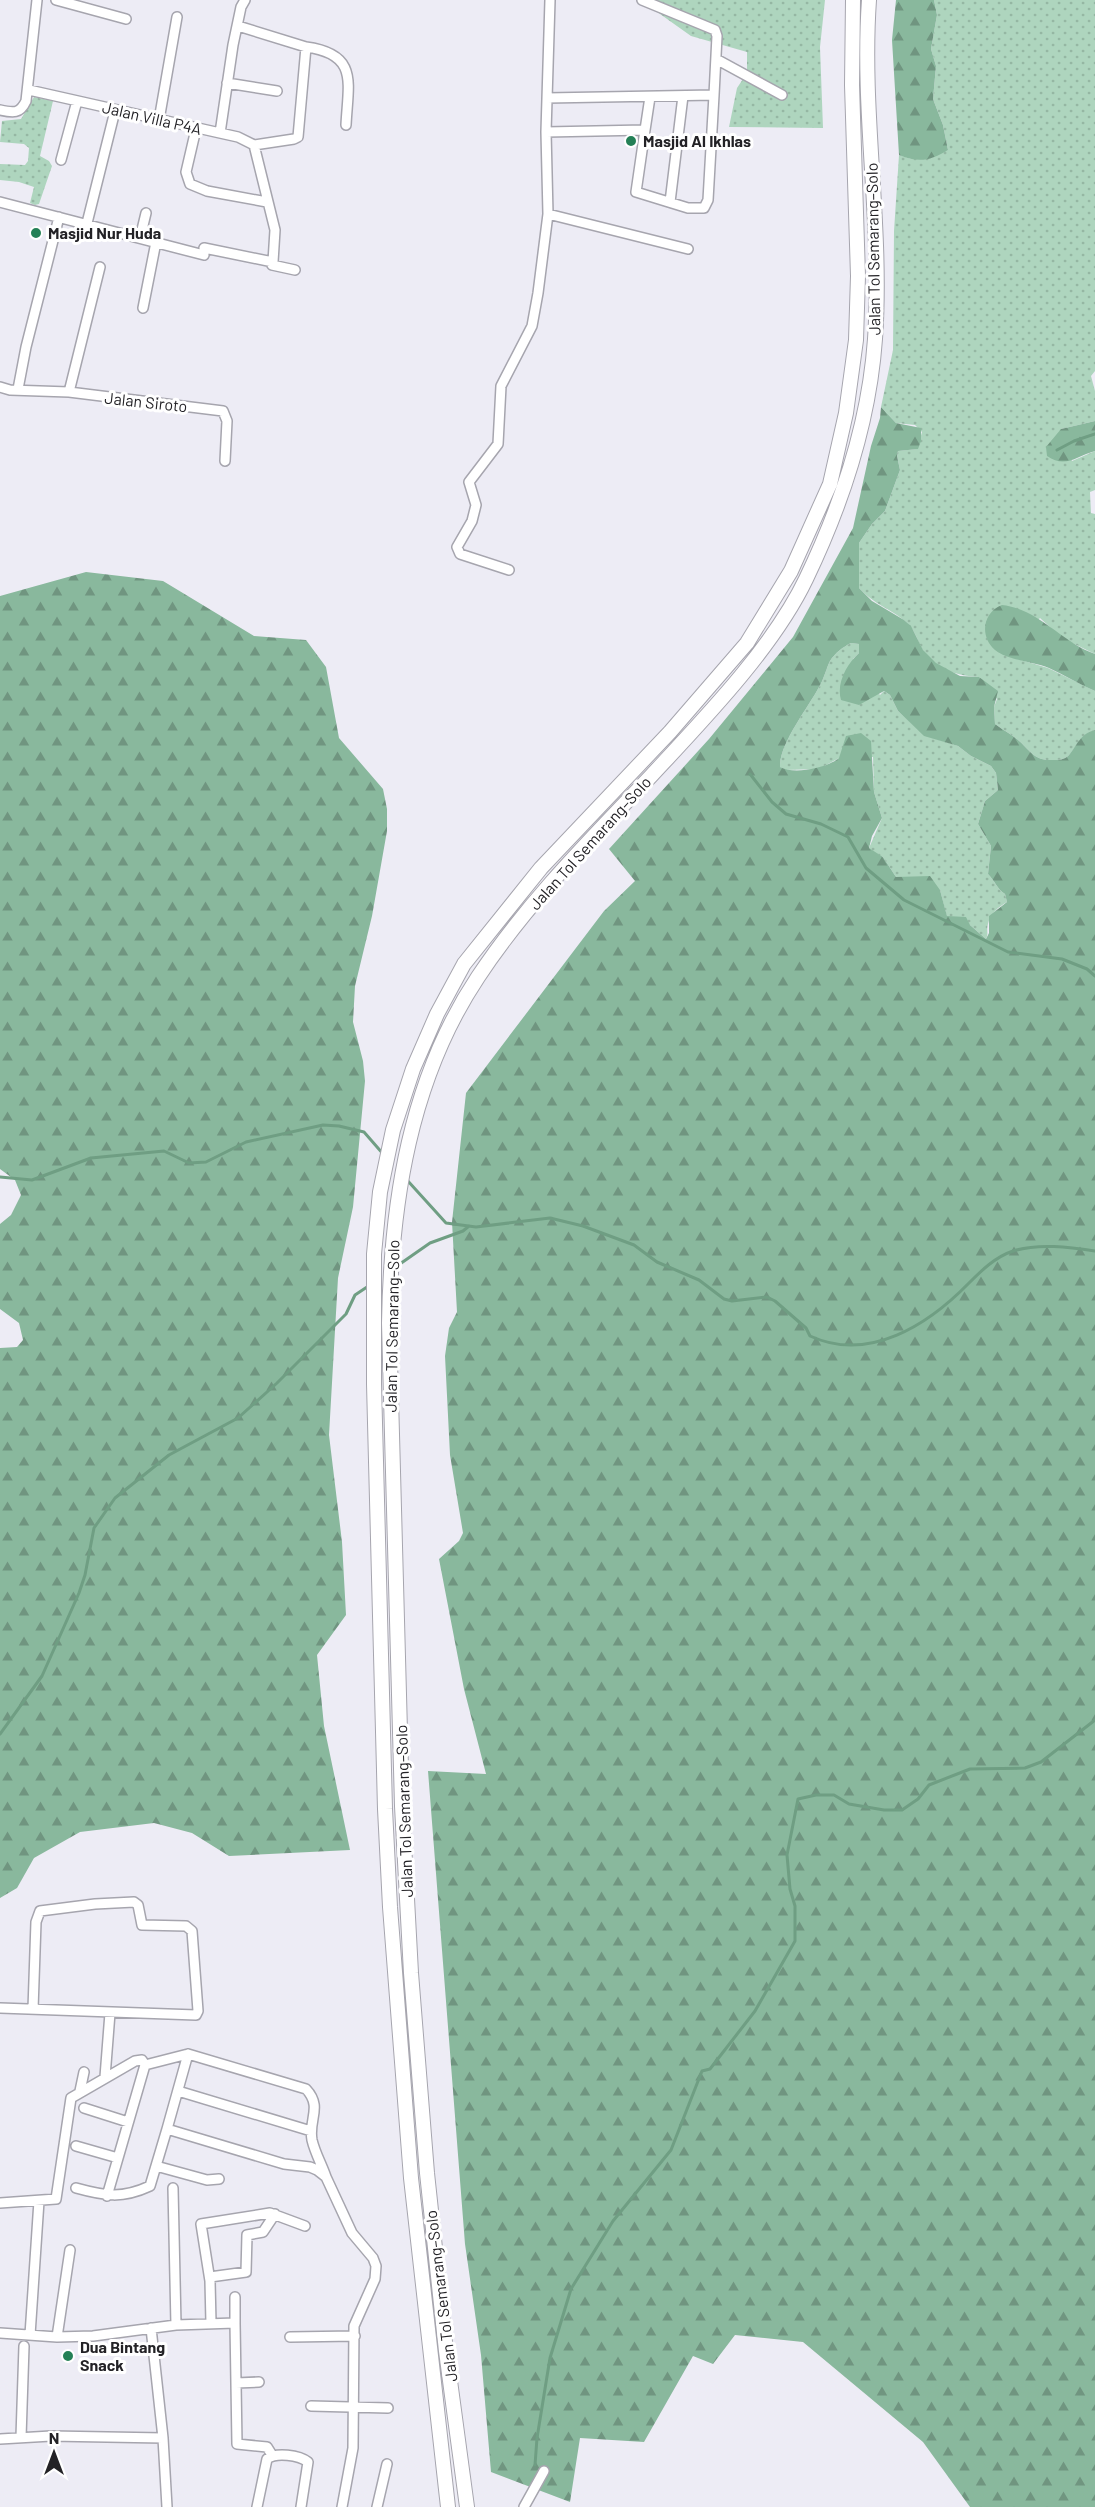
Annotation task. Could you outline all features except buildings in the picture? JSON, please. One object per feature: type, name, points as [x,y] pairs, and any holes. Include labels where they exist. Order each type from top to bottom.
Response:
[{"type":"highway","name":"Jalan Tol Semarang–Solo","points":[[448,2507],[419,2260],[401,2068],[385,1809],[374,1324],[374,1254],[380,1192],[393,1130],[413,1070],[464,964],[541,868],[694,705],[747,643],[791,571],[830,484],[846,413],[856,340],[858,276],[852,85],[853,0]]},
{"type":"highway","name":"Jalan Tol Semarang–Solo","points":[[467,2507],[446,2351],[427,2173],[411,1973],[402,1806],[390,1357],[390,1259],[409,1136],[425,1082],[477,978],[562,869],[686,739],[763,649],[804,583],[845,488],[864,417],[875,340],[876,274],[867,79],[869,0]]},
{"type":"street","points":[[0,110],[17,112],[22,109],[28,90],[37,0]]},
{"type":"street","points":[[56,0],[126,19]]},
{"type":"street","points":[[509,570],[460,554],[457,547],[472,521],[476,505],[469,482],[498,444],[501,386],[532,326],[548,213],[546,132],[550,0]]},
{"type":"street","points":[[642,0],[715,30],[716,59],[707,206],[700,210],[636,192],[650,97]]},
{"type":"street","name":"Jalan Villa P4A","points":[[28,90],[220,133],[241,2]]},
{"type":"street","points":[[159,120],[177,17]]},
{"type":"street","points":[[238,26],[333,54],[346,70],[346,125]]},
{"type":"street","points":[[220,133],[238,137],[254,145],[298,137],[306,47]]},
{"type":"street","points":[[716,59],[782,95]]},
{"type":"street","points":[[227,83],[277,92]]},
{"type":"street","points":[[547,98],[714,95]]},
{"type":"street","points":[[670,202],[684,96]]},
{"type":"street","points":[[62,160],[77,101]]},
{"type":"street","points":[[87,223],[115,111]]},
{"type":"street","points":[[196,129],[186,176],[190,184],[207,191],[267,202]]},
{"type":"street","points":[[546,132],[645,130]]},
{"type":"street","points":[[254,145],[275,230],[272,265],[295,270]]},
{"type":"street","points":[[0,202],[156,242],[273,262]]},
{"type":"street","points":[[140,238],[146,213]]},
{"type":"street","points":[[548,213],[688,249]]},
{"type":"street","points":[[18,389],[59,216]]},
{"type":"street","points":[[143,308],[156,242]]},
{"type":"street","points":[[69,392],[100,267]]},
{"type":"street","name":"Jalan Siroto","points":[[0,387],[69,392],[224,411],[227,422],[225,461]]},
{"type":"street","points":[[0,2008],[196,2015],[198,2011],[194,1934],[186,1926],[142,1925],[138,1905],[134,1902],[40,1911],[36,1922],[33,2009]]},
{"type":"street","points":[[105,2077],[110,2013]]},
{"type":"street","points":[[145,2065],[188,2054],[306,2089],[313,2096],[315,2106],[311,2131],[326,2177],[352,2233],[373,2258],[376,2266],[375,2279],[356,2320],[353,2448],[342,2507]]},
{"type":"street","points":[[76,2188],[107,2196],[150,2186],[188,2054]]},
{"type":"street","points":[[0,2203],[56,2199],[61,2178],[69,2103],[80,2091],[135,2061],[142,2060],[145,2065],[107,2196]]},
{"type":"street","points":[[80,2091],[84,2072]]},
{"type":"street","points":[[178,2091],[311,2131]]},
{"type":"street","points":[[84,2108],[128,2122]]},
{"type":"street","points":[[167,2129],[284,2164],[310,2167],[326,2177]]},
{"type":"street","points":[[76,2146],[118,2158]]},
{"type":"street","points":[[156,2166],[207,2180],[219,2180]]},
{"type":"street","points":[[173,2188],[176,2325]]},
{"type":"street","points":[[30,2335],[39,2201]]},
{"type":"street","points":[[211,2323],[210,2277],[201,2224],[275,2214],[305,2226]]},
{"type":"street","points":[[210,2277],[246,2272],[247,2235],[263,2232],[275,2214]]},
{"type":"street","points":[[57,2337],[70,2250]]},
{"type":"street","points":[[235,2297],[237,2444],[267,2447],[272,2455]]},
{"type":"street","points":[[0,2333],[57,2337],[114,2334],[176,2325],[235,2323]]},
{"type":"street","points":[[151,2328],[164,2438],[167,2507]]},
{"type":"street","points":[[290,2337],[355,2336]]},
{"type":"street","points":[[21,2438],[24,2346]]},
{"type":"street","points":[[236,2383],[259,2382]]},
{"type":"street","points":[[311,2406],[388,2408]]},
{"type":"street","points":[[0,2439],[164,2438]]},
{"type":"street","points":[[257,2507],[267,2459],[272,2455],[302,2458],[308,2462],[301,2507]]},
{"type":"street","points":[[376,2507],[387,2464]]},
{"type":"street","points":[[524,2507],[544,2471]]},
{"type":"green space","points":[[652,0],[825,0],[820,47],[823,128],[729,127],[737,88],[747,73],[747,52],[691,36],[653,9]]},
{"type":"green space","points":[[896,0],[934,0],[937,15],[931,49],[936,66],[933,99],[943,125],[948,150],[936,157],[924,160],[899,155],[892,40]]},
{"type":"green space","points":[[934,0],[1095,0],[1095,371],[1091,376],[1095,391],[1095,421],[1061,429],[1072,461],[1095,451],[1095,490],[1090,492],[1091,513],[1095,514],[1095,654],[1062,638],[1040,618],[1004,655],[1048,668],[1095,691],[1095,730],[1082,738],[1067,757],[1059,760],[1036,757],[995,724],[994,707],[997,699],[979,677],[955,673],[933,662],[922,649],[908,624],[859,588],[859,543],[872,524],[885,511],[900,470],[898,451],[917,449],[922,432],[915,425],[896,423],[881,407],[893,350],[894,231],[899,155],[911,159],[948,150],[943,125],[933,99],[936,66],[931,49],[937,15]]},
{"type":"green space","points":[[34,97],[53,101],[40,156],[49,161],[52,166],[39,204],[35,205],[30,203],[34,187],[19,182],[0,180],[0,164],[25,165],[28,161],[29,148],[24,144],[0,142],[2,121],[21,119]]},
{"type":"green space","points":[[881,407],[896,423],[921,428],[921,441],[918,449],[898,451],[900,470],[885,511],[872,524],[859,543],[859,588],[872,601],[911,626],[923,650],[936,663],[960,676],[979,677],[998,691],[994,707],[995,724],[1036,757],[1046,760],[1065,758],[1083,737],[1095,730],[1095,2507],[970,2507],[923,2442],[803,2342],[735,2335],[713,2364],[693,2356],[644,2442],[580,2438],[570,2502],[491,2472],[481,2355],[465,2244],[428,1771],[486,1774],[464,1689],[439,1559],[459,1541],[463,1533],[450,1455],[445,1356],[449,1328],[457,1312],[452,1222],[466,1093],[604,911],[635,881],[609,849],[709,739],[793,637],[853,528],[871,446]],"holes":[[[851,643],[859,644],[859,653],[850,663],[841,681],[841,700],[859,705],[884,691],[890,695],[898,711],[924,736],[958,746],[971,756],[991,766],[996,773],[998,790],[985,801],[978,824],[991,846],[988,874],[1005,894],[1007,902],[989,916],[989,933],[986,939],[970,925],[966,917],[947,916],[940,890],[930,876],[896,877],[883,857],[869,848],[872,836],[882,818],[874,792],[871,741],[861,733],[846,736],[839,758],[834,762],[802,770],[780,767],[789,737],[821,684],[830,661]]]},
{"type":"green space","points":[[1095,421],[1095,451],[1065,461],[1053,460],[1047,456],[1046,447],[1061,429]]},
{"type":"green space","points":[[86,572],[163,581],[254,636],[306,640],[326,667],[339,738],[383,789],[387,809],[387,831],[372,916],[355,986],[353,1022],[363,1061],[365,1081],[353,1207],[338,1278],[329,1435],[342,1542],[346,1615],[317,1655],[324,1726],[350,1850],[229,1856],[192,1833],[154,1823],[80,1832],[34,1858],[17,1888],[0,1898],[0,1348],[17,1347],[23,1340],[19,1323],[0,1309],[0,1224],[11,1215],[21,1195],[15,1180],[0,1169],[0,596]]},
{"type":"green space","points":[[1002,605],[1039,619],[1071,642],[1095,654],[1095,691],[1049,668],[1001,654],[995,650],[987,638],[985,625],[991,613]]},
{"type":"green space","points":[[851,643],[860,644],[859,653],[853,659],[880,695],[884,691],[890,695],[898,711],[924,735],[958,746],[971,756],[991,766],[996,773],[998,790],[985,801],[978,824],[991,846],[988,874],[1005,894],[1007,902],[991,917],[987,926],[986,939],[970,925],[947,917],[940,890],[896,877],[883,857],[869,848],[882,818],[874,792],[873,757],[839,758],[819,769],[785,770],[780,767],[789,737],[821,684],[830,661],[839,650]]},
{"type":"waterway","points":[[1057,450],[1095,434]]},
{"type":"waterway","points":[[750,774],[772,802],[786,814],[821,824],[848,837],[866,868],[904,900],[1008,952],[1062,959],[1087,969],[1095,976]]},
{"type":"waterway","points":[[0,1177],[32,1180],[91,1158],[164,1151],[189,1163],[206,1162],[246,1142],[323,1125],[364,1132],[384,1155]]},
{"type":"waterway","points":[[407,1180],[446,1223],[476,1227],[550,1218],[583,1226],[634,1245],[657,1262],[699,1280],[724,1299],[732,1301],[767,1297],[775,1301],[806,1328],[810,1336],[832,1343],[854,1345],[875,1342],[916,1325],[935,1313],[989,1265],[1013,1251],[1043,1246],[1095,1251]]},
{"type":"waterway","points":[[397,1266],[430,1243],[463,1231],[469,1226]]},
{"type":"waterway","points":[[0,1734],[42,1676],[79,1593],[94,1528],[115,1498],[169,1455],[238,1418],[277,1383],[346,1314],[355,1295],[370,1285]]},
{"type":"waterway","points":[[535,2465],[550,2358],[571,2289],[613,2221],[671,2150],[702,2071],[710,2069],[755,2011],[795,1941],[795,1906],[790,1889],[787,1855],[798,1799],[816,1795],[834,1795],[849,1804],[884,1810],[902,1810],[918,1799],[929,1785],[970,1769],[1025,1768],[1041,1762],[1095,1720]]},
{"type":"place","name":"Masjid Al Ikhlas","points":[[631,141]]},
{"type":"place","name":"Masjid Nur Huda","points":[[36,233]]},
{"type":"place","name":"Dua Bintang Snack","points":[[68,2356]]}]
